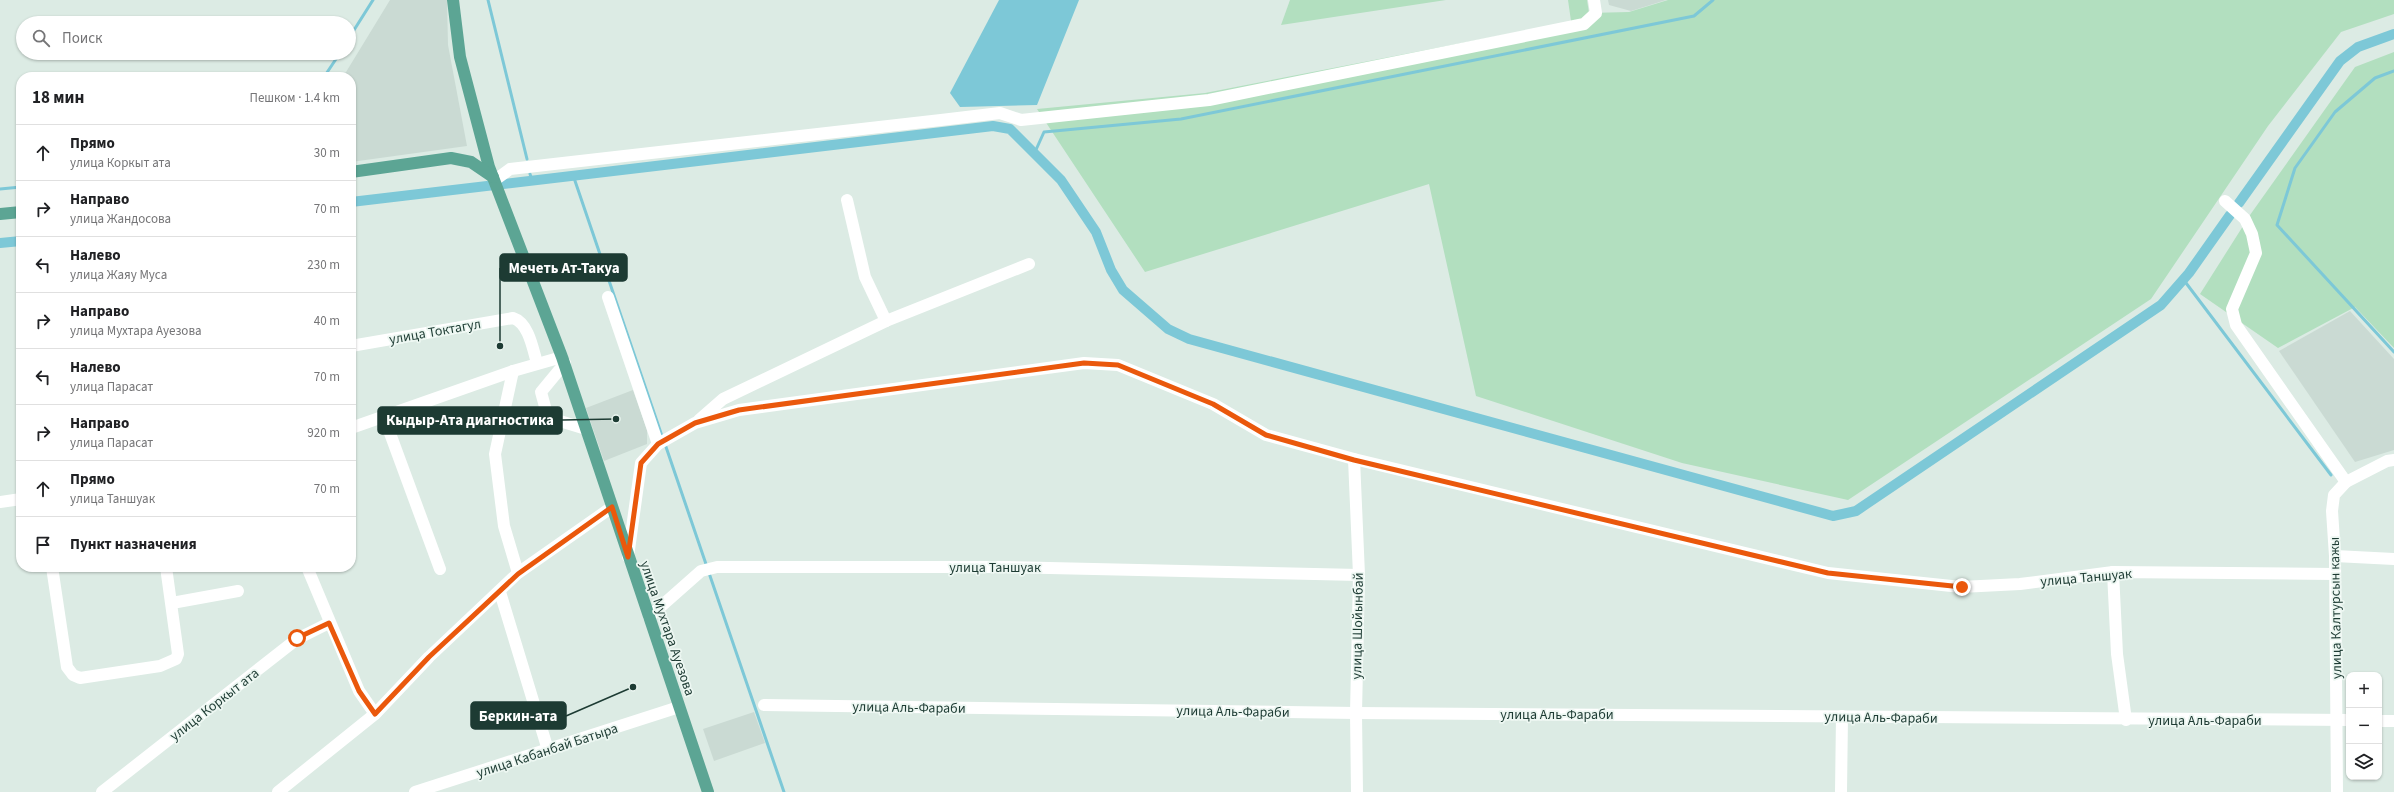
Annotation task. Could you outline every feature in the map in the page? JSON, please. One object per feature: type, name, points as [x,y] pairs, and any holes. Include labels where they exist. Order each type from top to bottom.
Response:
[{"type":"main road","name":"улица Мухтара Ауезова","points":[[453,0],[460,58],[489,167],[495,180],[501,202],[563,360],[678,708],[708,792]]},
{"type":"main road","points":[[356,171],[451,158],[471,162],[495,180]]},
{"type":"main road","points":[[0,214],[16,212]]},
{"type":"street","points":[[495,180],[510,169],[1000,113],[1022,120],[1209,100],[1584,24],[1596,13],[1594,0]]},
{"type":"street","points":[[847,200],[866,277],[886,321]]},
{"type":"street","points":[[2225,201],[2245,219],[2252,234],[2256,253],[2232,309],[2236,325],[2346,482]]},
{"type":"street","points":[[628,557],[641,463],[662,442],[695,423],[723,399],[886,321],[1029,264]]},
{"type":"street","points":[[608,297],[662,442]]},
{"type":"street","name":"улица Токтагул","points":[[356,345],[513,318],[518,320],[526,330],[537,364]]},
{"type":"street","points":[[356,426],[537,364],[563,360]]},
{"type":"street","points":[[563,360],[541,392],[547,414],[550,418],[586,429]]},
{"type":"street","name":"улица Таншуак","points":[[695,423],[749,409],[1084,363],[1118,365],[1213,404],[1266,435],[1354,460],[1828,573],[1862,578],[1962,587],[2020,584],[2113,572],[2335,574]]},
{"type":"street","points":[[513,372],[495,454],[504,526],[518,574]]},
{"type":"street","points":[[743,390],[749,409]]},
{"type":"street","points":[[384,417],[440,569]]},
{"type":"street","name":"улица Шойынбай","points":[[1354,460],[1359,575],[1356,713],[1357,792]]},
{"type":"street","name":"улица Калтурсын кажы","points":[[2337,792],[2336,556],[2332,511],[2334,495],[2346,482],[2386,461],[2394,460]]},
{"type":"street","points":[[0,502],[16,500]]},
{"type":"street","points":[[278,792],[375,714],[429,657],[518,574],[612,507]]},
{"type":"street","points":[[2336,556],[2394,559]]},
{"type":"street","name":"улица Таншуак","points":[[649,617],[707,569],[1006,566],[1359,575]]},
{"type":"street","points":[[53,572],[67,667],[73,675],[80,678],[160,666],[173,662],[178,654],[167,572]]},
{"type":"street","points":[[309,572],[329,623],[359,691],[375,714]]},
{"type":"street","points":[[2113,572],[2118,654],[2126,720]]},
{"type":"street","points":[[172,603],[238,591]]},
{"type":"street","points":[[500,592],[548,750]]},
{"type":"street","name":"улица Коркыт ата","points":[[102,792],[297,638],[329,623]]},
{"type":"street","name":"улица Аль-Фараби","points":[[764,704],[1356,713],[1842,716],[2126,720],[2346,720]]},
{"type":"street","name":"улица Кабанбай Батыра","points":[[415,792],[678,708]]},
{"type":"street","points":[[1841,792],[1842,716]]},
{"type":"street","points":[[2382,720],[2394,721]]},
{"type":"shaded area","points":[[390,0],[447,0],[448,45],[467,146],[356,161],[356,72],[346,72],[353,60],[356,60],[356,56]]},
{"type":"shaded area","points":[[1608,0],[1666,0],[1631,11],[1609,5]]},
{"type":"shaded area","points":[[2350,311],[2394,359],[2394,450],[2355,462],[2279,351]]},
{"type":"shaded area","points":[[633,390],[647,430],[647,444],[604,461],[586,408]]},
{"type":"shaded area","points":[[754,712],[765,743],[714,761],[703,729]]},
{"type":"green space","points":[[1290,0],[1446,0],[1281,25]]},
{"type":"green space","points":[[1568,0],[1587,0],[1589,13],[1629,12],[1668,0],[2394,0],[2394,14],[2341,32],[2268,126],[2151,299],[1848,500],[1682,463],[1476,396],[1429,184],[1145,272],[1037,109],[1205,93],[1564,23],[1571,21]]},
{"type":"green space","points":[[2394,52],[2394,348],[2355,307],[2278,348],[2200,294],[2250,215],[2355,67]]},
{"type":"water","points":[[999,0],[1079,0],[1037,105],[960,107],[950,93]]},
{"type":"waterway","points":[[356,27],[373,0]]},
{"type":"waterway","points":[[488,0],[527,159]]},
{"type":"waterway","points":[[1035,152],[1044,132],[1181,119],[1694,16],[1713,0]]},
{"type":"waterway","points":[[2239,203],[2340,61],[2358,47],[2394,34]]},
{"type":"waterway","points":[[327,72],[335,60]]},
{"type":"waterway","points":[[2394,71],[2375,78],[2335,112],[2295,168],[2277,225],[2394,352]]},
{"type":"waterway","points":[[356,201],[993,126],[1010,129],[1061,180],[1096,232],[1111,270],[1123,290],[1168,329],[1189,339],[1833,516],[1856,511],[2161,305],[2189,273],[2230,215]]},
{"type":"waterway","points":[[530,174],[532,180]]},
{"type":"waterway","points":[[573,175],[663,439]]},
{"type":"waterway","points":[[0,189],[16,187]]},
{"type":"waterway","points":[[0,243],[16,241]]},
{"type":"waterway","points":[[2183,279],[2331,475]]},
{"type":"waterway","points":[[665,444],[707,567]]},
{"type":"waterway","points":[[709,573],[784,792]]},
{"type":"place","name":"Мечеть Ат-Такуа","points":[[500,346]]},
{"type":"place","name":"Кыдыр-Ата диагностика","points":[[616,419]]},
{"type":"place","name":"Беркин-ата","points":[[633,687]]},
{"type":"route","points":[[297,638],[329,623],[359,691],[375,714],[429,657],[518,574],[612,507],[628,557],[641,463],[658,444],[695,423],[739,410],[1084,363],[1118,365],[1213,404],[1266,435],[1354,460],[1828,573],[1862,578],[1962,587]]}]
